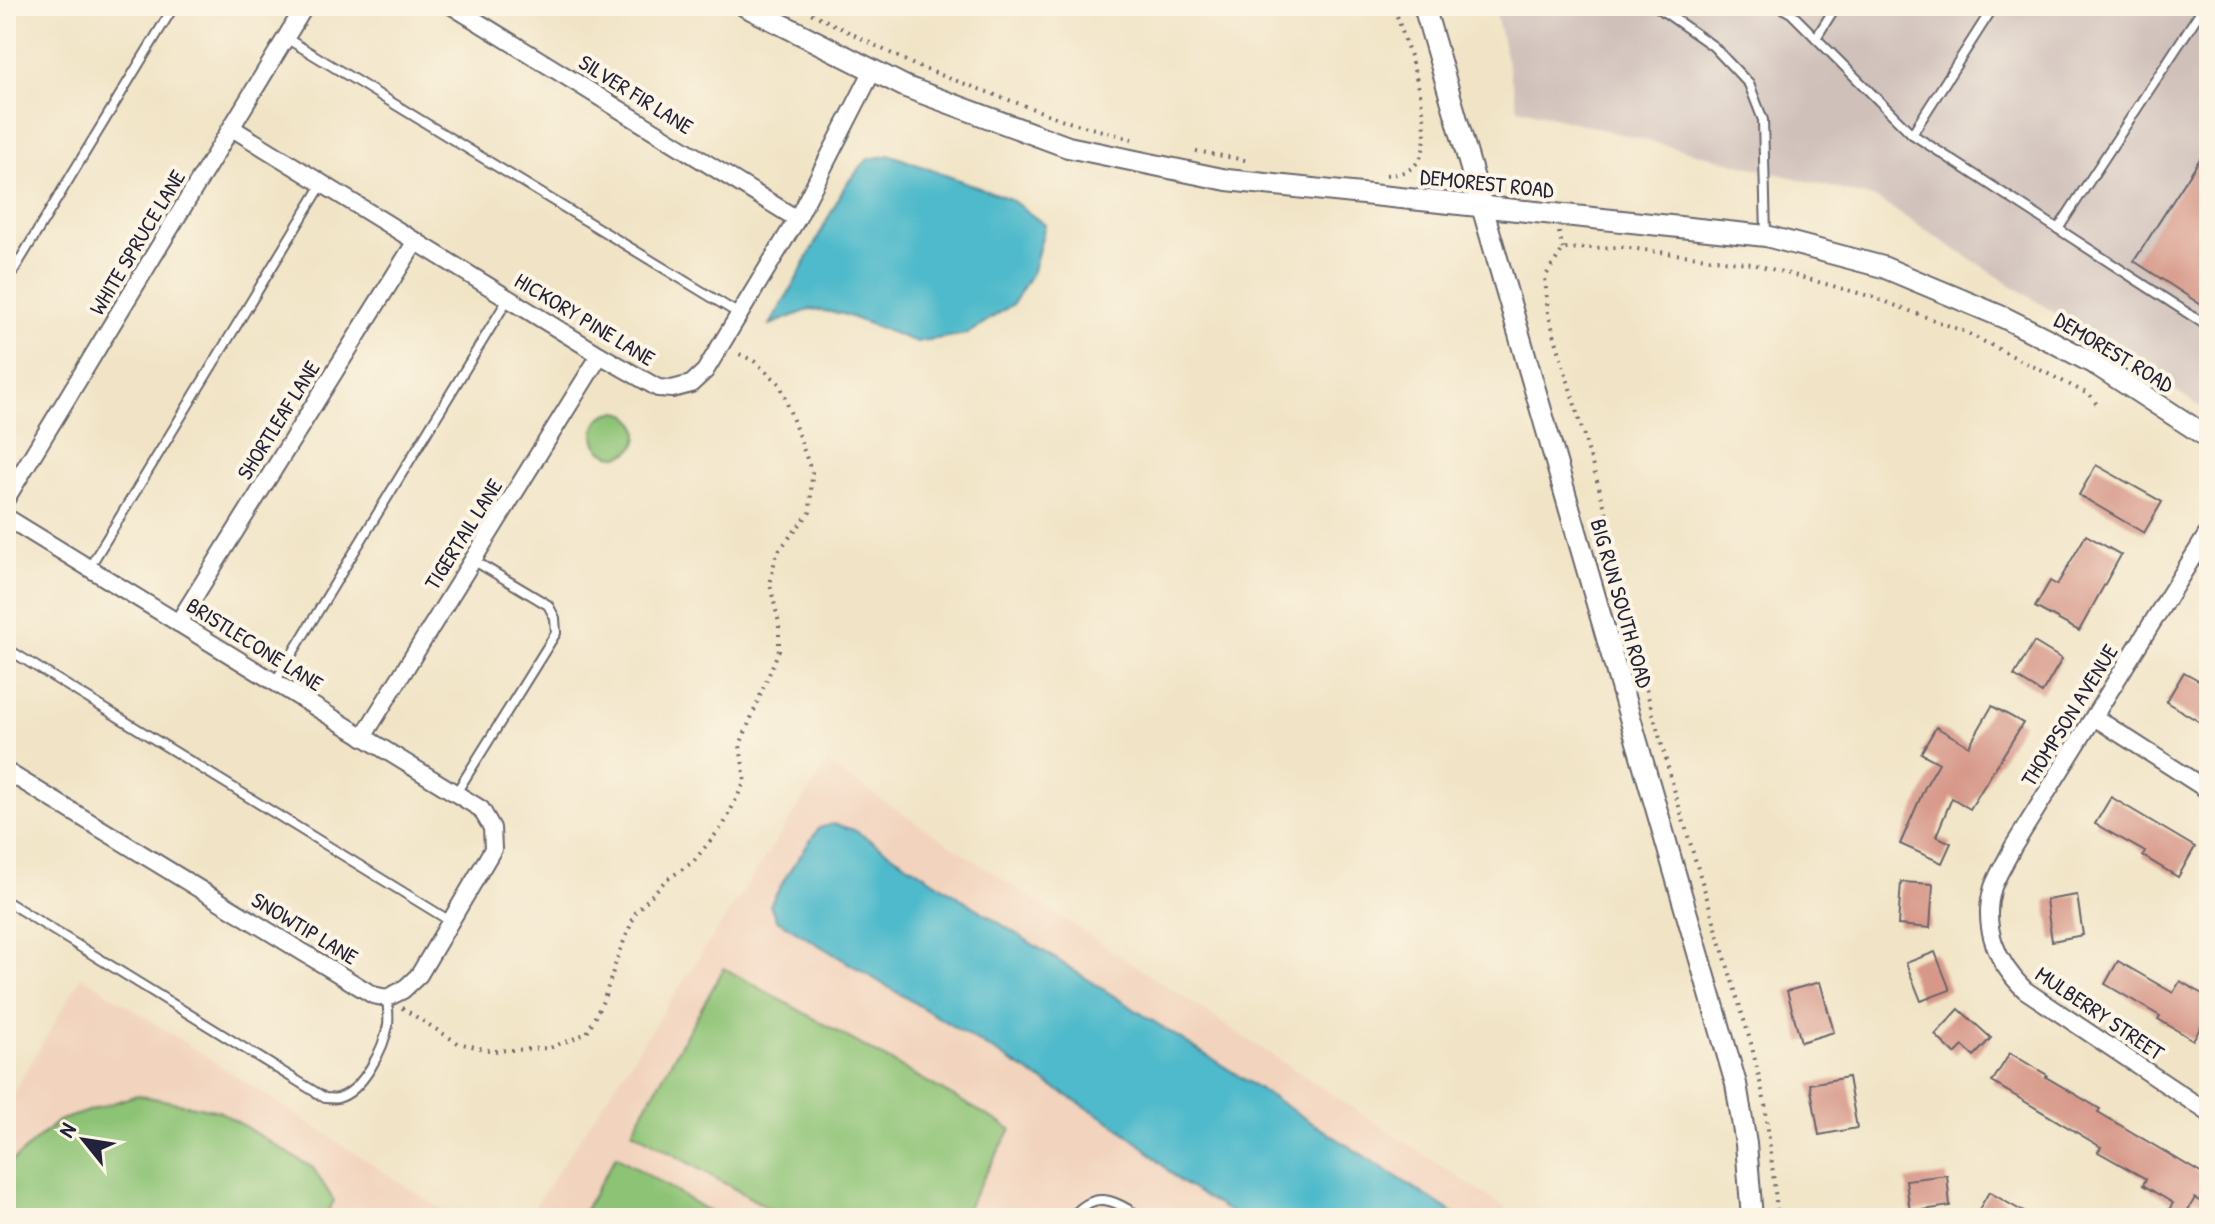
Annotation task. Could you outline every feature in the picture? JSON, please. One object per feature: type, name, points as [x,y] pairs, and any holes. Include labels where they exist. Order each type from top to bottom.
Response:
[{"type":"street","name":"WHITE SPRUCE LANE","points":[[6,499],[305,6]]},
{"type":"street","name":"SILVER FIR LANE","points":[[452,6],[797,219]]},
{"type":"street","name":"DEMOREST ROAD","points":[[745,6],[920,92],[1068,147],[1227,180],[1766,236],[1883,267],[2005,318],[2100,367],[2209,438]]},
{"type":"street","name":"BIG RUN SOUTH ROAD","points":[[1424,6],[1736,1084],[1746,1144],[1752,1218]]},
{"type":"street","name":"HICKORY PINE LANE","points":[[232,128],[600,355],[658,388],[672,389],[691,384],[705,371],[797,219],[873,70]]},
{"type":"street","name":"SHORTLEAF LANE","points":[[178,623],[416,241]]},
{"type":"street","name":"TIGERTAIL LANE","points":[[363,737],[600,355]]},
{"type":"street","name":"BRISTLECONE LANE","points":[[6,517],[481,809],[492,828],[493,849],[451,921]]},
{"type":"street","name":"THOMPSON AVENUE","points":[[1989,930],[1993,886],[2013,847],[2209,531]]},
{"type":"street","points":[[2094,717],[2209,791]]},
{"type":"street","name":"SNOWTIP LANE","points":[[6,771],[373,995],[387,998]]},
{"type":"street","points":[[387,998],[403,990],[419,975],[451,921]]},
{"type":"street","name":"MULBERRY STREET","points":[[1989,930],[1997,955],[2009,974],[2025,990],[2209,1113]]},
{"type":"lane","points":[[6,283],[174,6]]},
{"type":"lane","points":[[1656,6],[1713,46],[1749,84],[1763,120],[1766,236]]},
{"type":"lane","points":[[1779,6],[1791,13],[1912,134],[2209,327]]},
{"type":"lane","points":[[1816,38],[1836,6]]},
{"type":"lane","points":[[1912,134],[1994,6]]},
{"type":"lane","points":[[2058,229],[2204,6]]},
{"type":"lane","points":[[286,38],[740,315]]},
{"type":"lane","points":[[89,568],[323,183]]},
{"type":"lane","points":[[274,682],[508,299]]},
{"type":"lane","points":[[456,793],[556,633],[555,618],[548,605],[473,560]]},
{"type":"lane","points":[[6,648],[451,921]]},
{"type":"lane","points":[[6,901],[325,1098],[339,1098],[356,1088],[372,1065],[384,1043],[389,1021],[387,998]]},
{"type":"lane","points":[[1071,1218],[1093,1200],[1110,1199],[1143,1218]]},
{"type":"path","points":[[797,6],[903,60],[946,77],[1069,122],[1143,142]]},
{"type":"path","points":[[1381,176],[1403,173],[1416,164],[1425,147],[1423,107],[1394,6]]},
{"type":"path","points":[[1187,150],[1255,161]]},
{"type":"path","points":[[1778,1218],[1765,1103],[1751,1043],[1678,803],[1610,561],[1607,515],[1548,313],[1545,277],[1563,249],[1621,247],[1753,264],[1873,297],[1963,331],[2090,395],[2098,406]]},
{"type":"path","points":[[387,998],[458,1043],[493,1051],[550,1048],[587,1033],[604,999],[636,912],[665,881],[693,862],[724,824],[745,781],[740,745],[779,650],[779,623],[770,585],[776,554],[810,512],[812,473],[780,384],[754,361],[721,345]]},
{"type":"shaded area","points":[[1494,6],[2209,6],[2209,412],[1877,199],[1518,108]]},
{"type":"shaded area","points":[[827,764],[1521,1218],[527,1218]]},
{"type":"shaded area","points":[[82,976],[455,1218],[6,1218],[6,1105]]},
{"type":"green space","points":[[616,412],[632,418],[638,434],[632,450],[616,456],[600,450],[594,434],[600,418]]},
{"type":"green space","points":[[724,968],[1011,1129],[961,1218],[786,1218],[632,1131]]},
{"type":"green space","points":[[137,1095],[219,1111],[313,1168],[334,1201],[324,1218],[6,1218],[6,1167],[58,1121]]},
{"type":"green space","points":[[616,1156],[720,1218],[580,1218]]},
{"type":"water","points":[[891,155],[1010,199],[1045,225],[1033,271],[1013,304],[967,334],[916,342],[843,314],[811,309],[770,325],[846,184],[868,159]]},
{"type":"water","points":[[833,824],[854,830],[1461,1218],[1240,1218],[1180,1182],[1114,1124],[776,919],[770,905],[787,875],[819,828]]},
{"type":"building","points":[[2209,145],[2209,310],[2134,261]]},
{"type":"building","points":[[2096,465],[2162,502],[2144,533],[2079,495]]},
{"type":"building","points":[[2086,535],[2121,555],[2079,631],[2035,607],[2050,581],[2057,585]]},
{"type":"building","points":[[2034,642],[2062,659],[2042,693],[2014,676]]},
{"type":"building","points":[[2184,672],[2209,686],[2209,714],[2203,724],[2166,702]]},
{"type":"building","points":[[1992,706],[2023,723],[1970,809],[1952,798],[1936,836],[1951,843],[1942,863],[1900,844],[1939,763],[1921,753],[1936,727],[1969,746]]},
{"type":"building","points":[[2111,797],[2195,847],[2178,877],[2143,856],[2145,852],[2095,824]]},
{"type":"building","points":[[1901,882],[1933,884],[1930,928],[1898,925]]},
{"type":"building","points":[[2077,895],[2083,935],[2052,941],[2046,900]]},
{"type":"building","points":[[1935,952],[1950,990],[1921,1001],[1906,963]]},
{"type":"building","points":[[2118,961],[2173,993],[2180,981],[2209,998],[2209,1013],[2193,1040],[2158,1019],[2160,1016],[2105,984]]},
{"type":"building","points":[[1820,982],[1834,1032],[1801,1042],[1787,991]]},
{"type":"building","points":[[1959,1009],[1991,1038],[1974,1056],[1963,1046],[1955,1054],[1935,1035]]},
{"type":"building","points":[[2010,1053],[2100,1109],[2098,1112],[2209,1178],[2209,1206],[2195,1198],[2183,1218],[2164,1218],[2173,1203],[2143,1185],[2146,1179],[2098,1152],[2101,1147],[1992,1082]]},
{"type":"building","points":[[1848,1077],[1857,1128],[1819,1135],[1810,1084]]},
{"type":"building","points":[[1947,1175],[1950,1206],[1910,1212],[1906,1180]]},
{"type":"building","points":[[1989,1192],[2034,1218],[1974,1218]]}]
